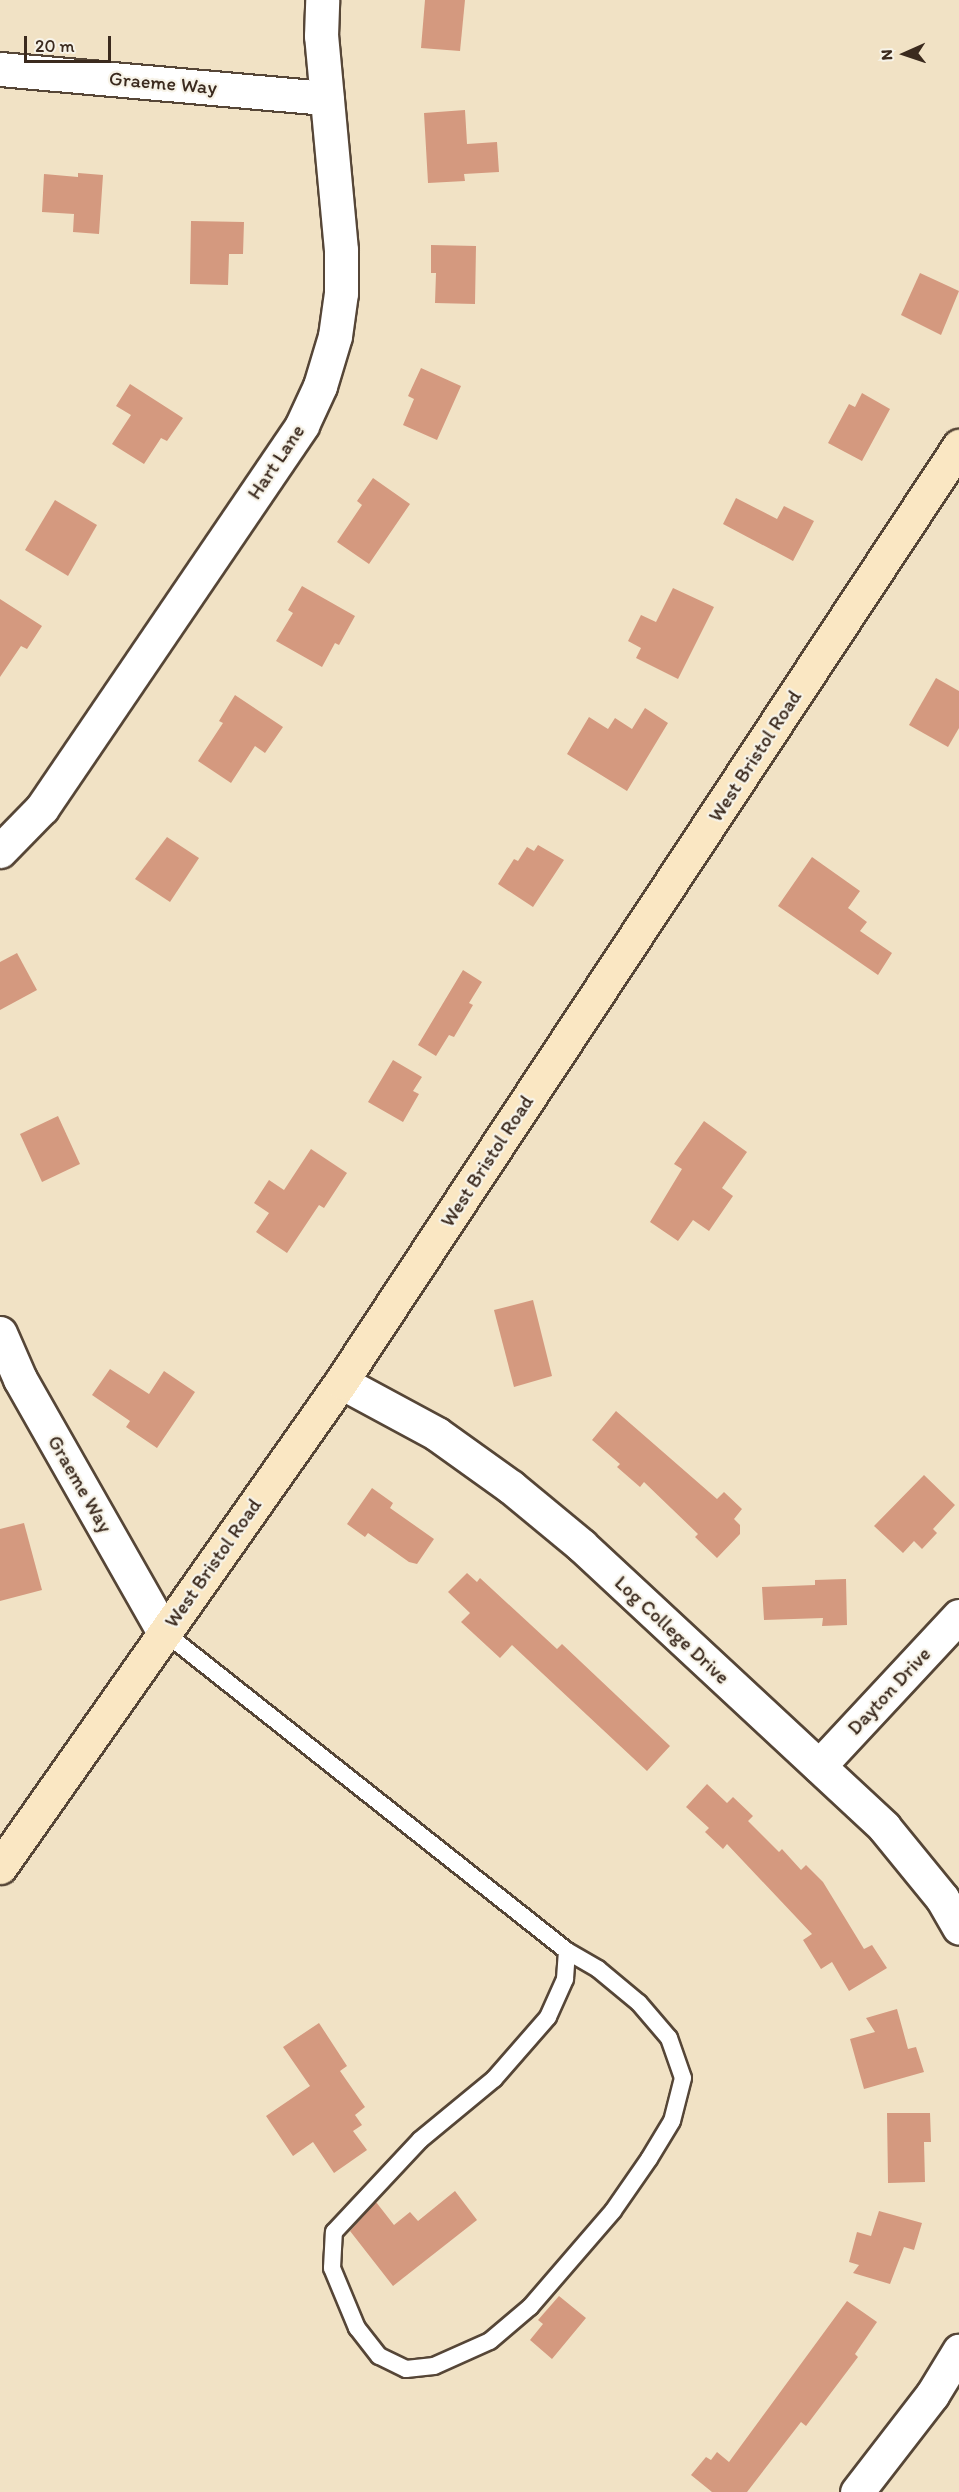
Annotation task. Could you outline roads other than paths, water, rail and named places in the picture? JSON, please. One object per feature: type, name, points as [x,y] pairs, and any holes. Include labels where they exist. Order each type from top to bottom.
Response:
[{"type":"main road","name":"West Bristol Road","points":[[0,1867],[341,1382],[959,446]]},
{"type":"street","name":"Hart Lane","points":[[0,851],[42,808],[302,425],[320,386],[335,336],[341,293],[341,250],[321,36],[322,0]]},
{"type":"street","name":"Graeme Way","points":[[0,69],[327,98]]},
{"type":"street","name":"Graeme Way","points":[[0,1333],[20,1379],[164,1632]]},
{"type":"street","name":"Log College Drive","points":[[341,1382],[437,1434],[511,1487],[581,1545],[884,1827],[942,1898],[959,1928]]},
{"type":"street","name":"Dayton Drive","points":[[819,1766],[959,1616]]},
{"type":"street","points":[[857,2492],[932,2395],[959,2351]]},
{"type":"lane","points":[[164,1632],[567,1951],[598,1969],[639,2003],[669,2038],[683,2078],[672,2121],[613,2211],[530,2307],[489,2341],[434,2366],[406,2369],[379,2356],[357,2328],[332,2268],[334,2232],[420,2140],[494,2079],[548,2017],[565,1979],[567,1951]]}]
